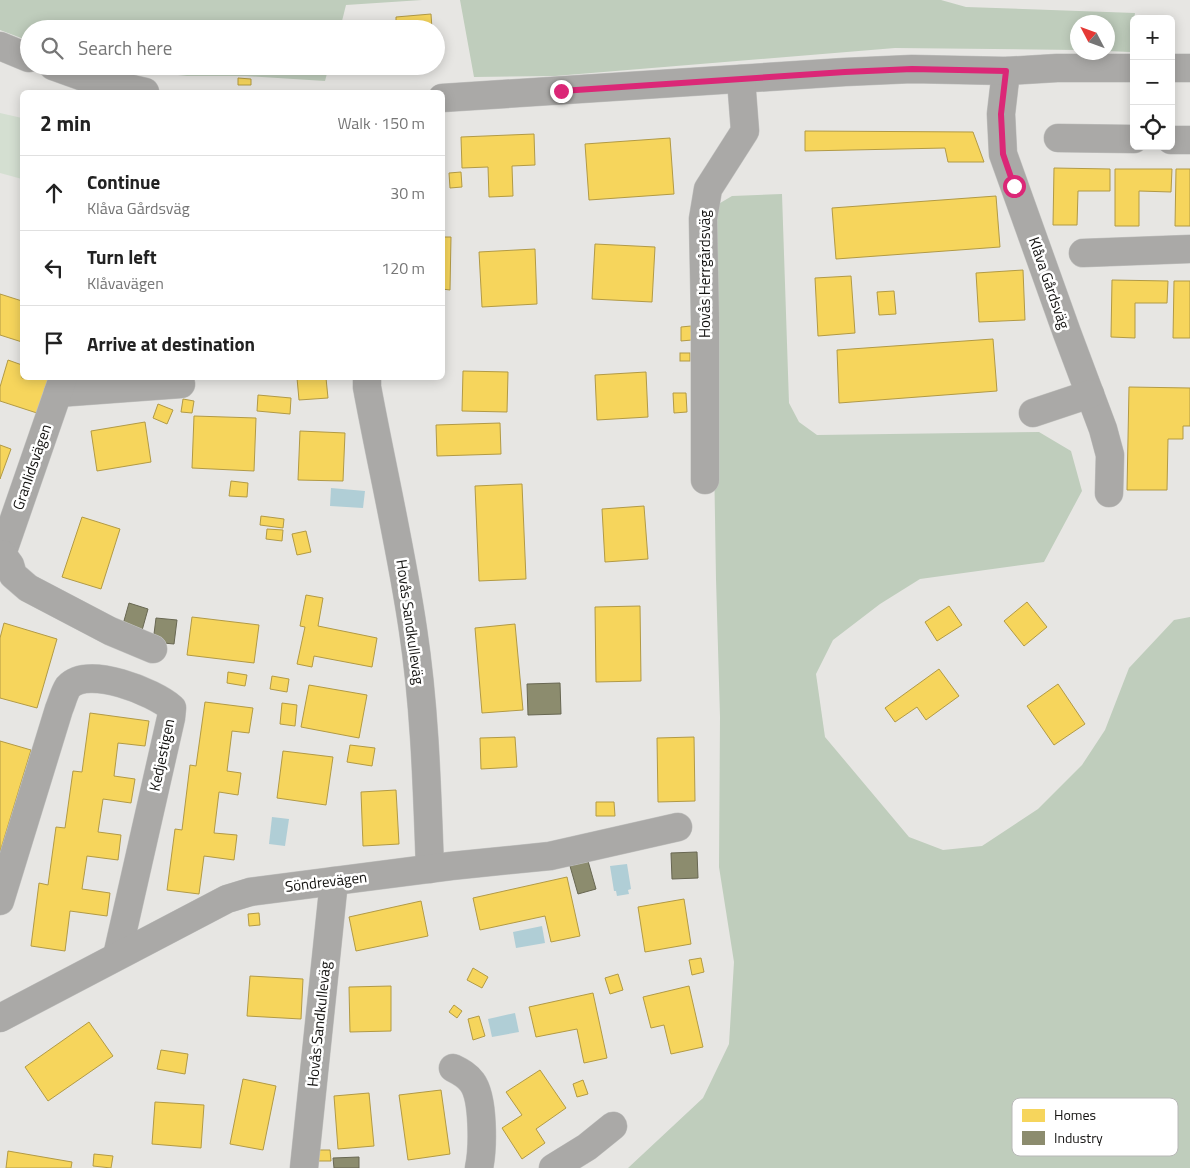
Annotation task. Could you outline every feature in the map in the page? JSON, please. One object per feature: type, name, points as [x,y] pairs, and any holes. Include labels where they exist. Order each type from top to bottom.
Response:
[{"type":"street","points":[[0,46],[20,54]]},
{"type":"street","points":[[445,98],[912,69],[1006,71],[1057,68],[1130,68]]},
{"type":"street","points":[[1175,68],[1190,68]]},
{"type":"street","name":"Klåva Gårdsväg","points":[[1006,71],[1001,114],[1003,154],[1110,454],[1110,493]]},
{"type":"street","points":[[81,75],[130,90]]},
{"type":"street","name":"Hovås Herrgårdsväg","points":[[705,480],[703,219],[708,189],[745,131],[741,79]]},
{"type":"street","points":[[1058,138],[1130,139]]},
{"type":"street","points":[[1175,140],[1190,140]]},
{"type":"street","points":[[1083,253],[1190,249]]},
{"type":"street","name":"Hovås Sandkulleväg","points":[[367,380],[413,631],[424,735],[430,869]]},
{"type":"street","points":[[61,385],[181,384]]},
{"type":"street","name":"Granlidsvägen","points":[[1,554],[61,385]]},
{"type":"street","points":[[1033,413],[1090,394]]},
{"type":"street","points":[[1,554],[10,565],[13,575],[28,588],[110,631],[153,649]]},
{"type":"street","name":"Kedjestigen","points":[[0,901],[59,709],[68,688],[74,683],[95,679],[136,687],[164,700],[172,708],[171,718],[117,956]]},
{"type":"street","name":"Söndrevägen","points":[[0,1018],[227,899],[250,892],[550,856],[678,827]]},
{"type":"street","name":"Hovås Sandkulleväg","points":[[304,1168],[334,881]]},
{"type":"street","points":[[453,1068],[465,1074],[474,1084],[476,1090],[482,1128],[479,1168]]},
{"type":"street","points":[[553,1168],[587,1147],[612,1126]]},
{"type":"green space","points":[[0,0],[422,0],[346,5],[342,20],[20,20],[20,38],[0,30]]},
{"type":"green space","points":[[460,0],[941,0],[966,7],[1135,13],[1135,15],[1130,15],[1130,52],[1115,51],[1115,15],[1070,15],[1070,50],[895,48],[555,76],[474,77]]},
{"type":"green space","points":[[178,75],[327,75],[325,81],[246,76]]},
{"type":"green space","points":[[0,113],[20,118],[20,178],[0,173]]},
{"type":"green space","points":[[782,194],[789,403],[799,422],[817,435],[1039,432],[1071,451],[1082,491],[1044,562],[920,579],[880,604],[833,640],[816,674],[825,737],[909,837],[943,850],[982,846],[1038,809],[1082,765],[1105,730],[1129,668],[1174,620],[1190,617],[1190,1168],[628,1168],[703,1098],[729,1044],[734,962],[719,867],[720,717],[710,209],[732,196]]},
{"type":"water","points":[[331,488],[365,491],[363,508],[330,506]]},
{"type":"water","points":[[272,817],[289,819],[285,846],[269,844]]},
{"type":"water","points":[[627,864],[631,889],[628,890],[629,894],[617,896],[616,891],[614,891],[610,866]]},
{"type":"water","points":[[542,926],[545,943],[516,948],[513,932]]},
{"type":"water","points":[[515,1013],[519,1032],[492,1037],[488,1019]]},
{"type":"building: Homes","points":[[431,14],[431,20],[396,20],[396,17]]},
{"type":"building: Homes","points":[[238,78],[251,79],[251,85],[238,85]]},
{"type":"building: Homes","points":[[805,131],[973,132],[984,162],[948,162],[945,148],[805,151]]},
{"type":"building: Homes","points":[[534,134],[535,165],[512,166],[513,196],[489,197],[488,167],[462,168],[461,137]]},
{"type":"building: Homes","points":[[670,138],[674,194],[589,200],[585,144]]},
{"type":"building: Homes","points":[[1054,168],[1110,169],[1110,191],[1078,191],[1077,225],[1053,225]]},
{"type":"building: Homes","points":[[1115,169],[1172,169],[1171,192],[1139,191],[1139,226],[1115,226]]},
{"type":"building: Homes","points":[[1176,169],[1190,169],[1190,226],[1175,226]]},
{"type":"building: Homes","points":[[461,172],[462,187],[450,188],[449,173]]},
{"type":"building: Homes","points":[[996,196],[1000,247],[836,259],[832,208]]},
{"type":"building: Homes","points":[[445,237],[451,237],[450,290],[445,289]]},
{"type":"building: Homes","points":[[595,244],[655,247],[652,302],[592,299]]},
{"type":"building: Homes","points":[[535,249],[537,304],[482,307],[479,252]]},
{"type":"building: Homes","points":[[1023,270],[1025,320],[979,322],[976,273]]},
{"type":"building: Homes","points":[[851,276],[855,333],[818,336],[815,278]]},
{"type":"building: Homes","points":[[1112,280],[1168,281],[1167,303],[1135,303],[1135,338],[1111,337]]},
{"type":"building: Homes","points":[[1174,281],[1190,281],[1190,338],[1173,338]]},
{"type":"building: Homes","points":[[894,291],[896,314],[879,315],[877,292]]},
{"type":"building: Homes","points":[[0,294],[20,300],[20,341],[0,335]]},
{"type":"building: Homes","points":[[691,326],[692,340],[681,341],[681,327]]},
{"type":"building: Homes","points":[[993,339],[997,391],[839,403],[837,350]]},
{"type":"building: Homes","points":[[680,353],[690,353],[690,361],[680,361]]},
{"type":"building: Homes","points":[[8,360],[20,364],[20,380],[51,380],[40,414],[0,401],[0,387]]},
{"type":"building: Homes","points":[[463,371],[508,372],[507,412],[462,411]]},
{"type":"building: Homes","points":[[646,372],[648,417],[597,420],[595,375]]},
{"type":"building: Homes","points":[[297,380],[326,380],[328,398],[299,400]]},
{"type":"building: Homes","points":[[1129,387],[1190,388],[1190,426],[1183,426],[1183,439],[1168,439],[1167,490],[1127,490]]},
{"type":"building: Homes","points":[[673,393],[686,393],[687,412],[674,413]]},
{"type":"building: Homes","points":[[258,395],[291,398],[290,414],[257,411]]},
{"type":"building: Homes","points":[[183,399],[194,401],[192,413],[181,412]]},
{"type":"building: Homes","points":[[158,404],[173,410],[167,424],[153,418]]},
{"type":"building: Homes","points":[[194,416],[256,418],[254,471],[192,468]]},
{"type":"building: Homes","points":[[145,422],[151,462],[97,471],[91,431]]},
{"type":"building: Homes","points":[[500,423],[501,454],[437,456],[436,425]]},
{"type":"building: Homes","points":[[300,431],[345,433],[343,481],[298,480]]},
{"type":"building: Homes","points":[[0,445],[11,449],[0,479]]},
{"type":"building: Homes","points":[[231,481],[248,483],[247,497],[229,496]]},
{"type":"building: Homes","points":[[522,484],[526,579],[479,581],[475,486]]},
{"type":"building: Homes","points":[[644,506],[648,559],[605,562],[602,509]]},
{"type":"building: Homes","points":[[261,516],[284,519],[283,528],[260,525]]},
{"type":"building: Homes","points":[[82,517],[120,529],[101,589],[62,577]]},
{"type":"building: Homes","points":[[267,529],[283,530],[282,541],[266,539]]},
{"type":"building: Homes","points":[[306,531],[311,552],[297,555],[292,534]]},
{"type":"building: Homes","points":[[306,595],[323,598],[318,626],[377,638],[372,667],[314,656],[312,667],[297,664],[305,627],[300,626]]},
{"type":"building: Homes","points":[[1027,602],[1047,627],[1024,646],[1004,621]]},
{"type":"building: Homes","points":[[640,606],[641,681],[596,682],[595,607]]},
{"type":"building: Homes","points":[[949,606],[962,625],[937,641],[925,622]]},
{"type":"building: Homes","points":[[192,617],[259,625],[254,663],[187,655]]},
{"type":"building: Homes","points":[[4,623],[57,639],[37,708],[0,698],[0,638]]},
{"type":"building: Homes","points":[[515,624],[523,710],[482,713],[475,628]]},
{"type":"building: Homes","points":[[939,669],[959,696],[926,720],[917,707],[895,722],[885,708]]},
{"type":"building: Homes","points":[[228,672],[247,675],[245,686],[227,683]]},
{"type":"building: Homes","points":[[272,676],[289,679],[287,692],[270,689]]},
{"type":"building: Homes","points":[[1058,684],[1085,724],[1054,745],[1027,706]]},
{"type":"building: Homes","points":[[309,685],[367,695],[359,738],[301,727]]},
{"type":"building: Homes","points":[[205,702],[253,708],[249,733],[232,731],[227,771],[241,773],[238,795],[219,792],[214,833],[237,835],[234,860],[204,856],[199,894],[167,890],[175,829],[182,830],[190,765],[196,766]]},
{"type":"building: Homes","points":[[282,703],[297,705],[295,726],[280,724]]},
{"type":"building: Homes","points":[[90,713],[149,721],[145,746],[118,743],[114,776],[135,779],[131,803],[103,799],[98,832],[121,835],[118,860],[87,856],[82,889],[110,893],[107,916],[70,911],[65,951],[31,946],[39,883],[48,885],[56,827],[65,828],[73,771],[82,772]]},
{"type":"building: Homes","points":[[515,737],[517,767],[481,769],[480,738]]},
{"type":"building: Homes","points":[[694,737],[695,801],[658,802],[657,738]]},
{"type":"building: Homes","points":[[0,741],[31,750],[0,852]]},
{"type":"building: Homes","points":[[350,745],[375,748],[372,766],[347,762]]},
{"type":"building: Homes","points":[[283,751],[333,757],[326,805],[277,798]]},
{"type":"building: Homes","points":[[396,790],[399,844],[363,846],[361,792]]},
{"type":"building: Homes","points":[[596,802],[614,802],[615,816],[596,816]]},
{"type":"building: Homes","points":[[567,877],[580,936],[551,942],[545,916],[480,930],[473,898]]},
{"type":"building: Homes","points":[[684,899],[691,944],[645,952],[638,907]]},
{"type":"building: Homes","points":[[421,901],[428,936],[356,951],[349,917]]},
{"type":"building: Homes","points":[[259,913],[260,925],[249,926],[248,914]]},
{"type":"building: Homes","points":[[701,958],[704,972],[692,975],[689,960]]},
{"type":"building: Homes","points":[[473,968],[488,977],[482,988],[467,980]]},
{"type":"building: Homes","points":[[618,974],[623,990],[610,994],[605,978]]},
{"type":"building: Homes","points":[[250,976],[303,979],[301,1019],[247,1016]]},
{"type":"building: Homes","points":[[391,986],[391,1031],[350,1032],[349,987]]},
{"type":"building: Homes","points":[[689,986],[703,1047],[671,1054],[664,1025],[651,1028],[643,997]]},
{"type":"building: Homes","points":[[593,993],[607,1058],[584,1063],[577,1029],[536,1037],[529,1007]]},
{"type":"building: Homes","points":[[454,1005],[462,1011],[457,1018],[449,1012]]},
{"type":"building: Homes","points":[[479,1016],[485,1036],[473,1040],[468,1019]]},
{"type":"building: Homes","points":[[89,1022],[113,1056],[48,1101],[25,1067]]},
{"type":"building: Homes","points":[[161,1050],[188,1054],[185,1074],[157,1069]]},
{"type":"building: Homes","points":[[540,1070],[566,1108],[536,1129],[545,1143],[522,1159],[502,1128],[522,1115],[506,1092]]},
{"type":"building: Homes","points":[[243,1079],[276,1086],[263,1150],[230,1144]]},
{"type":"building: Homes","points":[[583,1080],[588,1094],[577,1097],[573,1084]]},
{"type":"building: Homes","points":[[441,1090],[450,1154],[408,1160],[399,1095]]},
{"type":"building: Homes","points":[[369,1093],[374,1146],[338,1149],[334,1096]]},
{"type":"building: Homes","points":[[155,1102],[204,1105],[201,1148],[152,1144]]},
{"type":"building: Homes","points":[[318,1150],[330,1150],[331,1161],[318,1161]]},
{"type":"building: Homes","points":[[8,1151],[72,1162],[71,1168],[6,1168]]},
{"type":"building: Homes","points":[[94,1154],[113,1156],[111,1168],[93,1166]]},
{"type":"building: Industry","points":[[129,603],[148,609],[141,634],[122,628]]},
{"type":"building: Industry","points":[[156,618],[177,620],[174,644],[153,642]]},
{"type":"building: Industry","points":[[560,683],[561,714],[528,715],[527,684]]},
{"type":"building: Industry","points":[[697,852],[698,878],[672,879],[671,853]]},
{"type":"building: Industry","points":[[588,861],[596,889],[578,894],[570,866]]},
{"type":"building: Industry","points":[[359,1157],[359,1168],[334,1168],[333,1158]]},
{"type":"route","points":[[561,91],[845,72],[912,69],[1006,71],[1001,114],[1003,154],[1014,186]]}]
